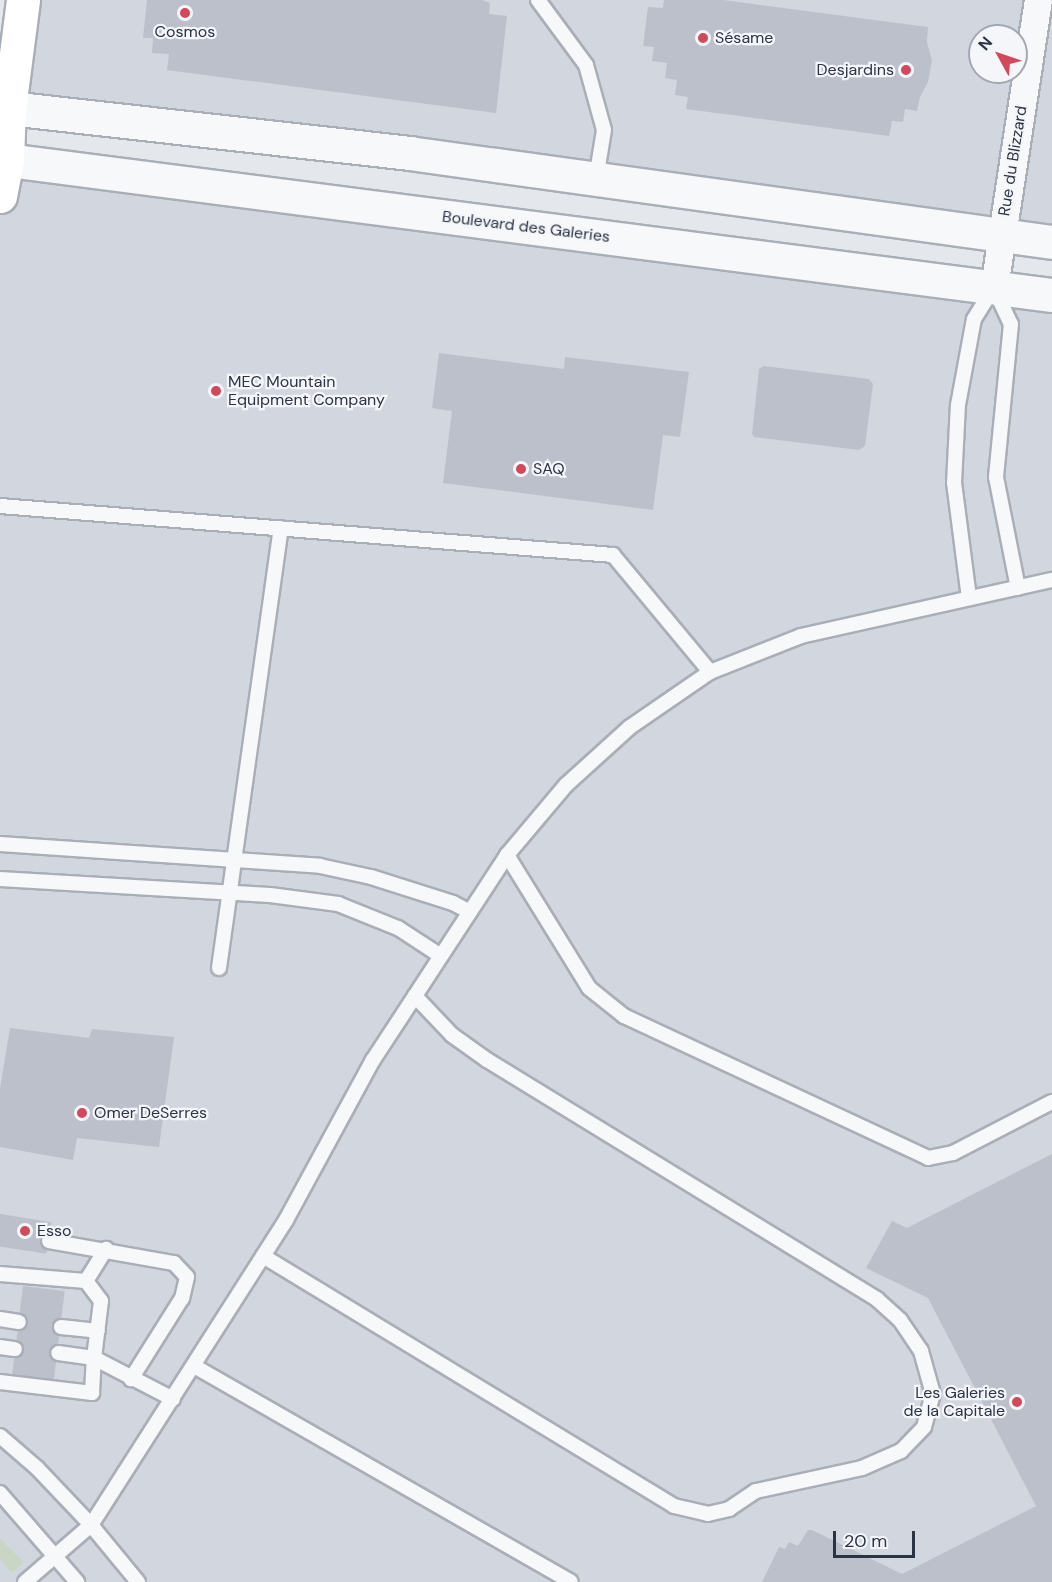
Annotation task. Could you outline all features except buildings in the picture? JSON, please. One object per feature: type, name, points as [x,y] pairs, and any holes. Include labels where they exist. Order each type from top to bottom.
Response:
[{"type":"main road","points":[[0,196],[4,108],[23,0]]},
{"type":"street","name":"Rue du Blizzard","points":[[994,287],[1038,0]]},
{"type":"street","points":[[4,108],[409,153],[1052,242]]},
{"type":"street","name":"Boulevard des Galeries","points":[[3,159],[1052,295]]},
{"type":"lane","points":[[538,0],[586,65],[604,130],[596,179]]},
{"type":"lane","points":[[994,287],[1011,324],[996,477],[1018,588]]},
{"type":"lane","points":[[969,598],[954,483],[958,405],[974,319],[994,287]]},
{"type":"lane","points":[[0,506],[613,555],[710,672]]},
{"type":"lane","points":[[219,968],[281,528]]},
{"type":"lane","points":[[25,1582],[91,1525],[263,1256],[298,1198],[373,1060],[507,855],[566,784],[630,727],[710,672],[801,636],[1052,580]]},
{"type":"lane","points":[[0,844],[320,866],[453,903],[470,912]]},
{"type":"lane","points":[[507,855],[589,988],[624,1016],[928,1158],[953,1153],[1052,1102]]},
{"type":"lane","points":[[0,879],[230,892],[338,904],[398,928],[441,956]]},
{"type":"lane","points":[[263,1256],[674,1506],[708,1514],[729,1509],[756,1491],[862,1468],[901,1451],[924,1427],[933,1394],[921,1351],[900,1320],[876,1299],[488,1060],[452,1035],[415,996]]},
{"type":"lane","points":[[49,1240],[174,1263],[187,1277],[182,1298],[131,1379]]},
{"type":"lane","points":[[86,1281],[106,1249]]},
{"type":"lane","points":[[0,1274],[86,1281],[101,1301],[92,1393],[0,1382]]},
{"type":"lane","points":[[0,1319],[19,1322]]},
{"type":"lane","points":[[61,1327],[98,1331]]},
{"type":"lane","points":[[0,1347],[15,1349]]},
{"type":"lane","points":[[58,1353],[94,1358],[173,1399]]},
{"type":"lane","points":[[194,1366],[571,1582]]},
{"type":"lane","points":[[0,1436],[37,1468],[91,1525],[138,1582]]},
{"type":"lane","points":[[0,1493],[77,1582]]},
{"type":"shaded area","points":[[23,0],[1052,0],[1052,242],[9,108]]},
{"type":"shaded area","points":[[7,159],[1052,295],[1052,1582],[0,1582],[0,206]]},
{"type":"green space","points":[[0,1539],[24,1562],[12,1573],[0,1559]]},
{"type":"place","name":"Cosmos","points":[[185,13]]},
{"type":"place","name":"Sésame","points":[[703,38]]},
{"type":"place","name":"Desjardins","points":[[906,70]]},
{"type":"place","name":"MEC Mountain Equipment Company","points":[[216,391]]},
{"type":"place","name":"SAQ","points":[[521,469]]},
{"type":"place","name":"Omer DeSerres","points":[[82,1113]]},
{"type":"place","name":"Esso","points":[[25,1231]]},
{"type":"place","name":"Les Galeries de la Capitale","points":[[1017,1402]]}]
